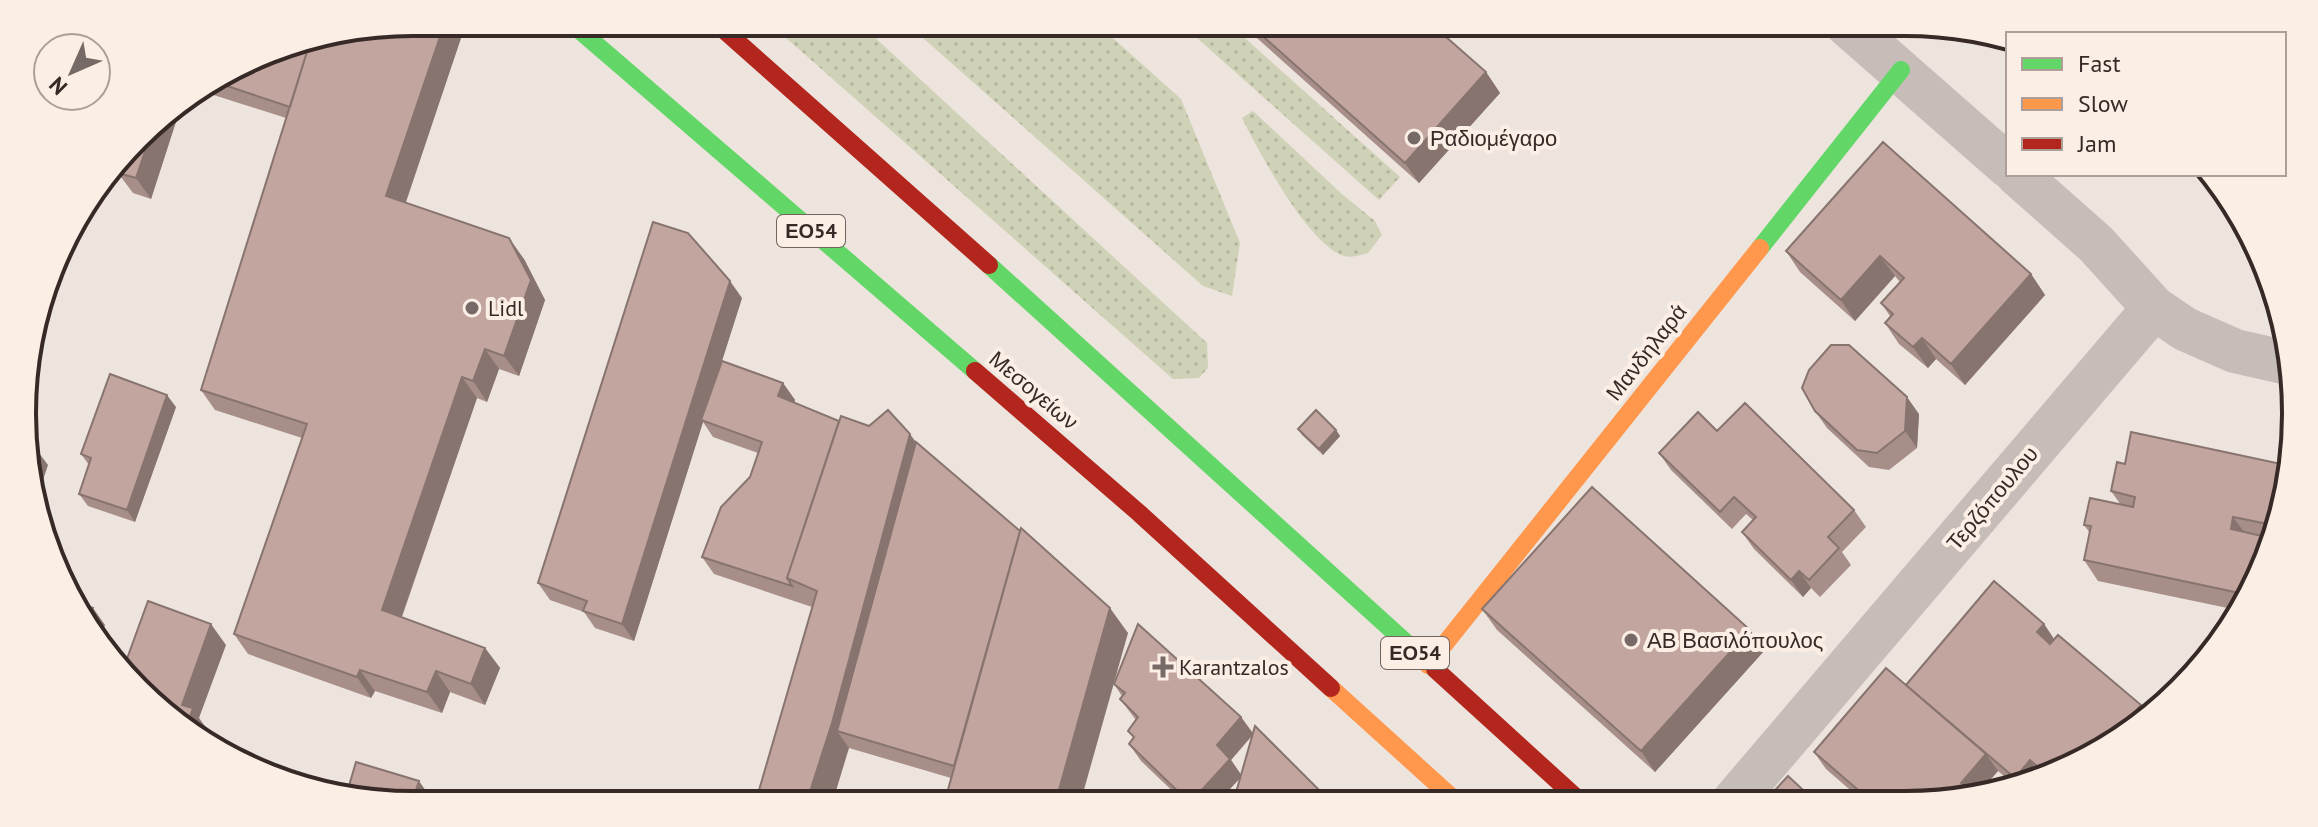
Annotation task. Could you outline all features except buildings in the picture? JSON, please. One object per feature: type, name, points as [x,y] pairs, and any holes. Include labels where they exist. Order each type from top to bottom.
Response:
[{"type":"main road","name":"Μεσογείων","points":[[585,36],[1107,485],[1445,791]]},
{"type":"main road","name":"ΕΟ54","points":[[731,36],[1107,369],[1569,791]]},
{"type":"main road","name":"Μανδηλαρά","points":[[1428,665],[1901,70]]},
{"type":"street","points":[[1861,36],[2006,164]]},
{"type":"street","points":[[2019,176],[2096,244],[2154,308],[2185,329],[2235,351],[2278,361]]},
{"type":"street","name":"Τερζόπουλου","points":[[1742,791],[2154,308]]},
{"type":"green space","points":[[784,36],[873,36],[1207,343],[1208,368],[1199,378],[1173,379]]},
{"type":"green space","points":[[921,36],[1111,36],[1181,99],[1240,243],[1232,296],[1203,286]]},
{"type":"green space","points":[[1195,36],[1243,36],[1400,177],[1379,200]]},
{"type":"green space","points":[[1253,111],[1375,221],[1382,235],[1368,253],[1344,256],[1330,248],[1300,216],[1242,118]]},
{"type":"traffic: fast","points":[[586,36],[975,371]]},
{"type":"traffic: fast","points":[[1760,248],[1901,70]]},
{"type":"traffic: fast","points":[[989,265],[1435,669]]},
{"type":"traffic: slow","points":[[1428,665],[1760,248]]},
{"type":"traffic: slow","points":[[1331,688],[1445,791]]},
{"type":"traffic: jam","points":[[731,36],[989,265]]},
{"type":"traffic: jam","points":[[975,371],[1139,513],[1331,688]]},
{"type":"traffic: jam","points":[[1435,669],[1569,791]]},
{"type":"place","name":"Ραδιομέγαρο","points":[[1414,138]]},
{"type":"place","name":"Lidl","points":[[472,308]]},
{"type":"place","name":"ΑΒ Βασιλόπουλος","points":[[1631,640]]},
{"type":"place","name":"Karantzalos","points":[[1163,667]]}]
